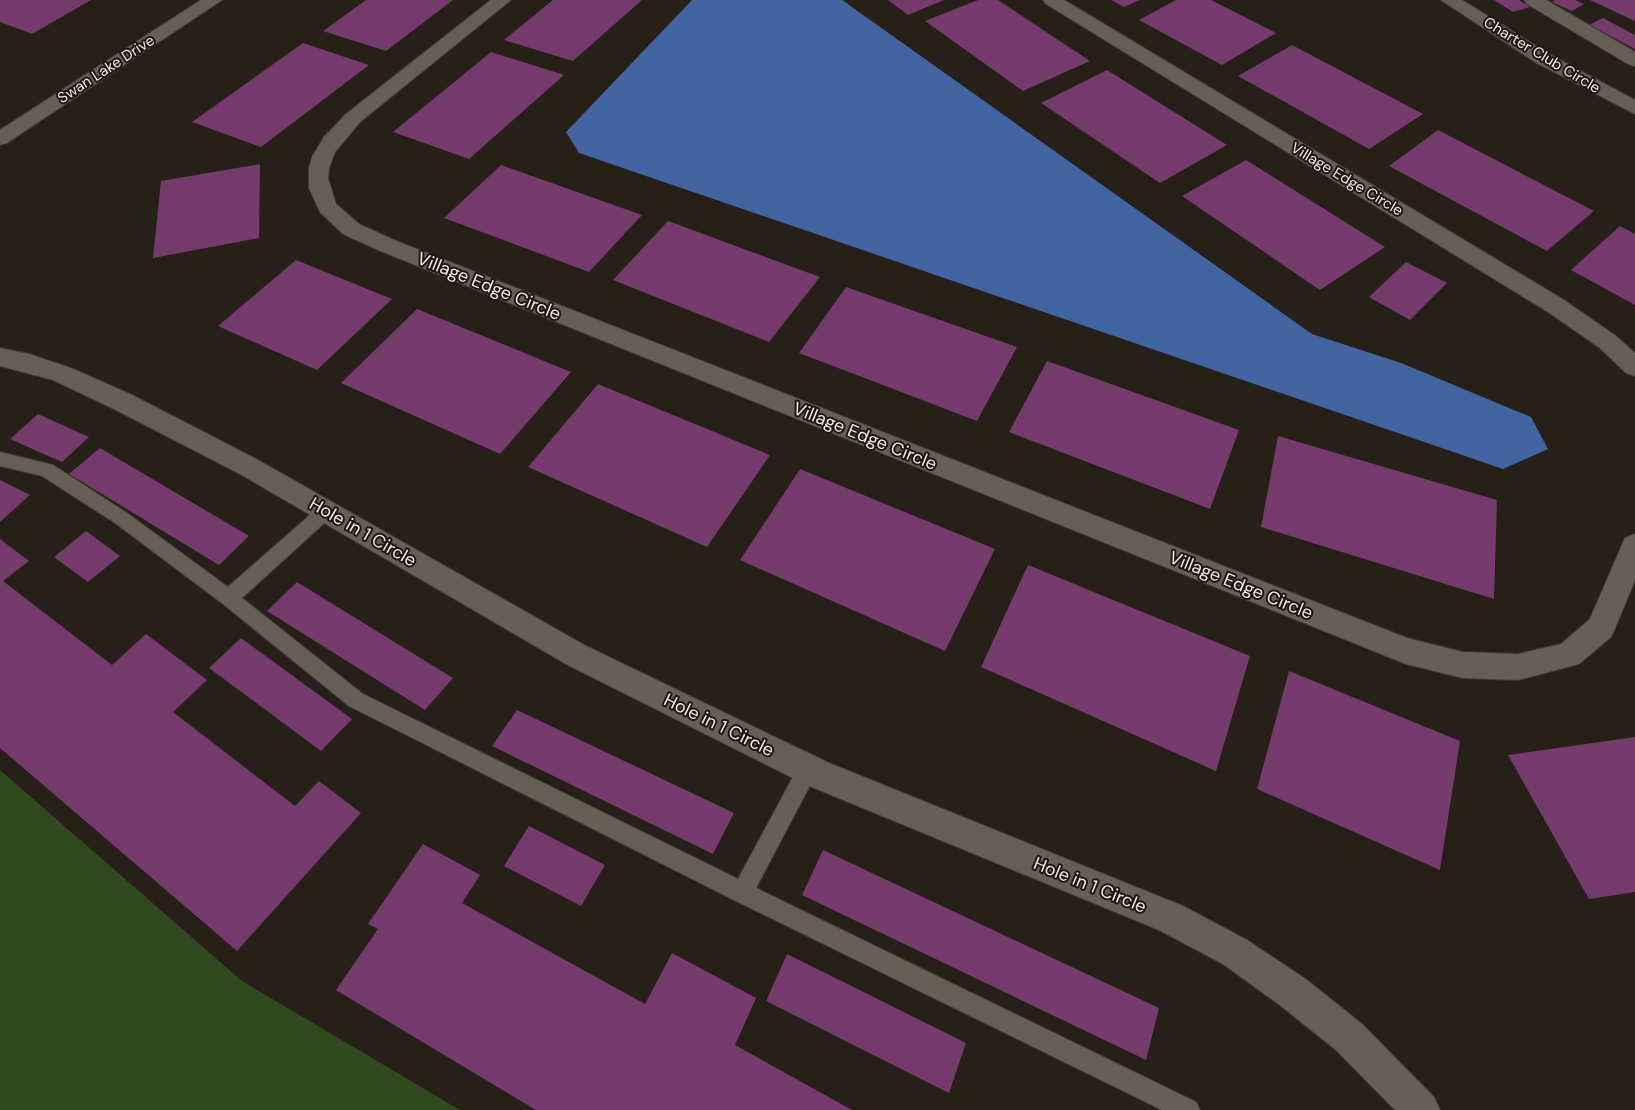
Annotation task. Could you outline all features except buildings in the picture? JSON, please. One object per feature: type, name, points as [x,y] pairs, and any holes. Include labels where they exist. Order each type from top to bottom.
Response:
[{"type":"street","name":"Swan Lake Drive","points":[[0,139],[213,0]]},
{"type":"street","name":"Village Edge Circle","points":[[502,0],[353,118],[335,137],[322,157],[318,175],[318,192],[330,211],[350,228],[386,245],[1397,647],[1463,665],[1518,667],[1569,655],[1601,628],[1635,546]]},
{"type":"street","name":"Village Edge Circle","points":[[1052,0],[1556,306],[1608,342],[1635,367]]},
{"type":"street","name":"Charter Club Circle","points":[[1450,0],[1522,46],[1630,99]]},
{"type":"street","points":[[1533,0],[1635,60]]},
{"type":"street","name":"Hole in 1 Circle","points":[[0,357],[28,363],[62,374],[123,402],[249,467],[576,655],[808,769],[1171,918],[1235,952],[1294,993],[1349,1037],[1421,1110]]},
{"type":"lane","points":[[0,459],[47,470],[121,518],[229,598],[356,700],[742,892],[1188,1110]]},
{"type":"lane","points":[[229,598],[326,511]]},
{"type":"lane","points":[[742,892],[808,769]]},
{"type":"green space","points":[[0,770],[242,981],[460,1110],[0,1110]]},
{"type":"water","points":[[692,0],[842,0],[1312,334],[1401,363],[1531,417],[1548,449],[1503,469],[579,153],[566,132]]}]
